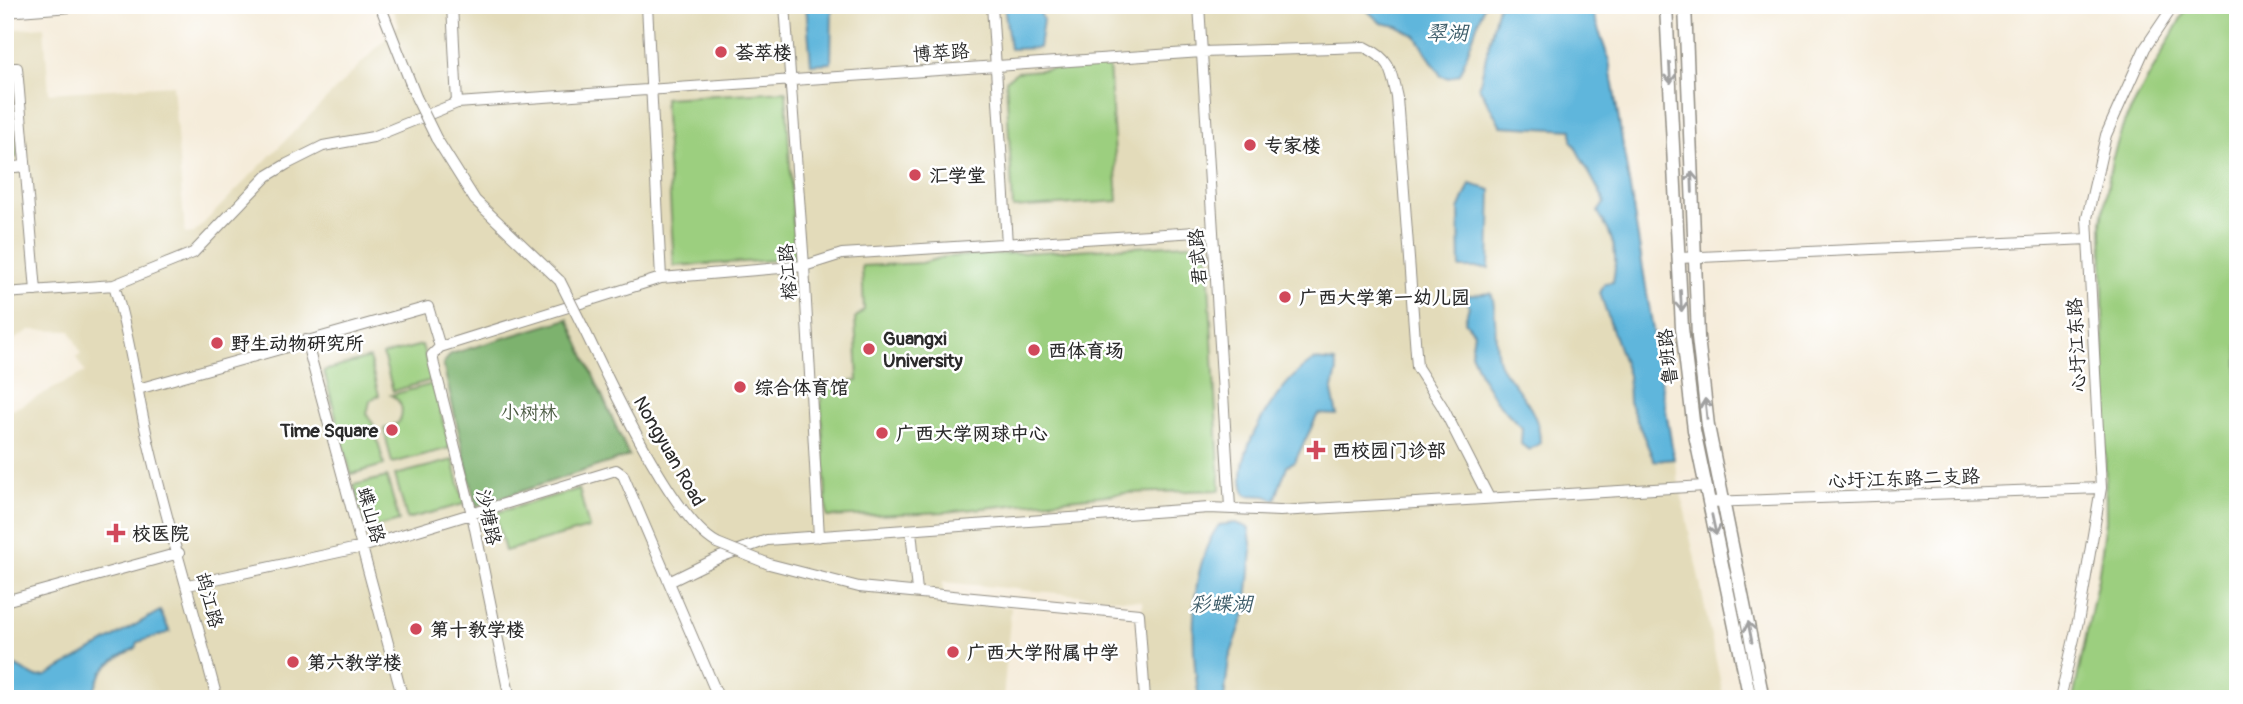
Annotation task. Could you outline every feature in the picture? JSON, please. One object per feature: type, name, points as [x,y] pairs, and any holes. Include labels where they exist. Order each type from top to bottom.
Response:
[{"type":"main road","name":"鲁班路","points":[[1667,5],[1678,258],[1690,392],[1705,486],[1750,699]]},
{"type":"main road","name":"鲁班路","points":[[1685,5],[1698,337],[1707,414],[1763,699]]},
{"type":"street","points":[[5,12],[97,5]]},
{"type":"street","name":"Nongyuan Road","points":[[380,5],[416,97],[436,138],[475,200],[560,281],[642,441],[689,520],[717,543],[769,565],[838,583],[1139,614],[1145,699]]},
{"type":"street","points":[[452,5],[457,103]]},
{"type":"street","points":[[647,5],[661,278]]},
{"type":"street","name":"榕江路","points":[[785,5],[804,266],[819,537]]},
{"type":"street","points":[[992,5],[1007,244]]},
{"type":"street","name":"君武路","points":[[1199,5],[1230,507]]},
{"type":"street","name":"心圩江东路","points":[[2060,699],[2079,618],[2101,488],[2087,218],[2106,135],[2145,48],[2174,5]]},
{"type":"street","name":"博萃路","points":[[5,293],[114,285],[193,253],[267,176],[287,164],[323,146],[373,137],[457,103],[1202,52],[1364,47],[1381,55],[1391,69],[1397,97],[1418,366],[1442,406],[1489,498]]},
{"type":"street","points":[[5,68],[17,68],[36,291]]},
{"type":"street","points":[[5,168],[25,166]]},
{"type":"street","points":[[138,389],[428,307],[440,347],[661,278],[804,266],[842,254],[1213,231]]},
{"type":"street","points":[[1678,258],[2088,239]]},
{"type":"street","name":"鸪江路","points":[[114,285],[130,335],[148,442],[217,699]]},
{"type":"street","name":"蝶山路","points":[[306,340],[403,699]]},
{"type":"street","name":"沙塘路","points":[[440,347],[432,355],[472,514],[510,699]]},
{"type":"street","points":[[188,585],[362,547],[616,470],[623,475],[671,581],[719,699]]},
{"type":"street","points":[[671,581],[744,547],[767,540],[1230,507],[1280,511],[1705,486]]},
{"type":"street","name":"心圩江东路二支路","points":[[1709,502],[2101,488]]},
{"type":"street","points":[[911,530],[917,591]]},
{"type":"street","points":[[5,601],[179,552]]},
{"type":"shaded area","name":"Guangxi University","points":[[391,5],[1590,5],[1609,60],[1674,459],[1724,699],[1148,699],[1142,601],[943,582],[942,601],[1011,607],[1003,699],[5,699],[5,414],[85,372],[76,357],[81,353],[70,331],[30,330],[5,345],[5,30],[44,27],[49,93],[173,85],[185,234],[194,233],[399,25]]},
{"type":"green space","points":[[2188,5],[2238,5],[2238,626],[2234,654],[2238,699],[2073,699],[2098,578],[2106,521],[2102,221],[2112,159],[2124,123]]},
{"type":"green space","points":[[1109,64],[1118,201],[1013,208],[1006,80],[1017,72]]},
{"type":"green space","points":[[786,91],[795,259],[674,266],[664,98]]},
{"type":"green space","points":[[5,100],[12,100],[17,157],[5,158]]},
{"type":"green space","name":"西体育场","points":[[1207,243],[1220,490],[1126,493],[945,512],[827,517],[820,383],[858,381],[855,318],[864,310],[862,266],[922,263],[944,257]]},
{"type":"green space","name":"小树林","points":[[568,319],[629,456],[476,506],[443,364],[451,354]]},
{"type":"green space","points":[[422,345],[432,380],[393,391],[383,355]]},
{"type":"green space","points":[[369,358],[379,395],[370,401],[367,414],[374,426],[384,465],[351,474],[324,371]]},
{"type":"green space","points":[[433,384],[450,448],[392,463],[384,429],[398,423],[402,411],[398,400],[391,395]]},
{"type":"green space","points":[[453,460],[464,504],[407,519],[395,475]]},
{"type":"green space","points":[[387,477],[399,521],[366,530],[354,485]]},
{"type":"green space","points":[[579,489],[589,528],[505,551],[495,513]]},
{"type":"water","points":[[806,5],[832,5],[831,63],[811,64]]},
{"type":"water","points":[[1004,5],[1037,5],[1043,20],[1039,48],[1010,49]]},
{"type":"water","name":"翠湖","points":[[1361,5],[1484,5],[1460,74],[1449,78],[1441,76],[1416,36],[1397,26],[1381,23]]},
{"type":"water","points":[[1498,5],[1590,5],[1609,60],[1674,459],[1654,461],[1629,402],[1628,375],[1600,293],[1605,283],[1613,282],[1615,262],[1611,237],[1598,212],[1605,202],[1572,141],[1572,130],[1501,126],[1479,87]]},
{"type":"water","points":[[1470,184],[1491,190],[1489,268],[1460,268],[1459,210]]},
{"type":"water","points":[[1491,293],[1499,362],[1527,402],[1538,425],[1540,443],[1529,450],[1521,444],[1522,428],[1496,401],[1471,353],[1474,332],[1465,321],[1469,306],[1463,296]]},
{"type":"water","points":[[1314,360],[1335,362],[1337,371],[1332,392],[1337,415],[1318,414],[1295,461],[1287,466],[1275,500],[1266,496],[1246,495],[1242,479],[1244,461],[1260,421],[1287,384]]},
{"type":"water","name":"彩蝶湖","points":[[1236,523],[1249,528],[1252,551],[1246,611],[1229,659],[1224,699],[1199,699],[1194,657],[1197,585],[1209,542],[1219,525]]},
{"type":"water","points":[[160,611],[170,632],[138,642],[136,648],[106,667],[98,680],[92,699],[5,699],[5,660],[36,677],[46,676]]},
{"type":"water","points":[[2238,626],[2238,673],[2232,650]]},
{"type":"place","name":"荟萃楼","points":[[721,52]]},
{"type":"place","name":"专家楼","points":[[1250,145]]},
{"type":"place","name":"汇学堂","points":[[915,175]]},
{"type":"place","name":"广西大学第一幼儿园","points":[[1285,297]]},
{"type":"place","name":"野生动物研究所","points":[[217,343]]},
{"type":"place","name":"Guangxi University","points":[[869,349]]},
{"type":"place","name":"西体育场","points":[[1034,350]]},
{"type":"place","name":"综合体育馆","points":[[740,387]]},
{"type":"place","name":"Time Square","points":[[392,430]]},
{"type":"place","name":"广西大学网球中心","points":[[882,433]]},
{"type":"place","name":"西校园门诊部","points":[[1316,450]]},
{"type":"place","name":"校医院","points":[[116,533]]},
{"type":"place","name":"第十教学楼","points":[[416,629]]},
{"type":"place","name":"广西大学附属中学","points":[[953,652]]},
{"type":"place","name":"第六教学楼","points":[[293,662]]}]
